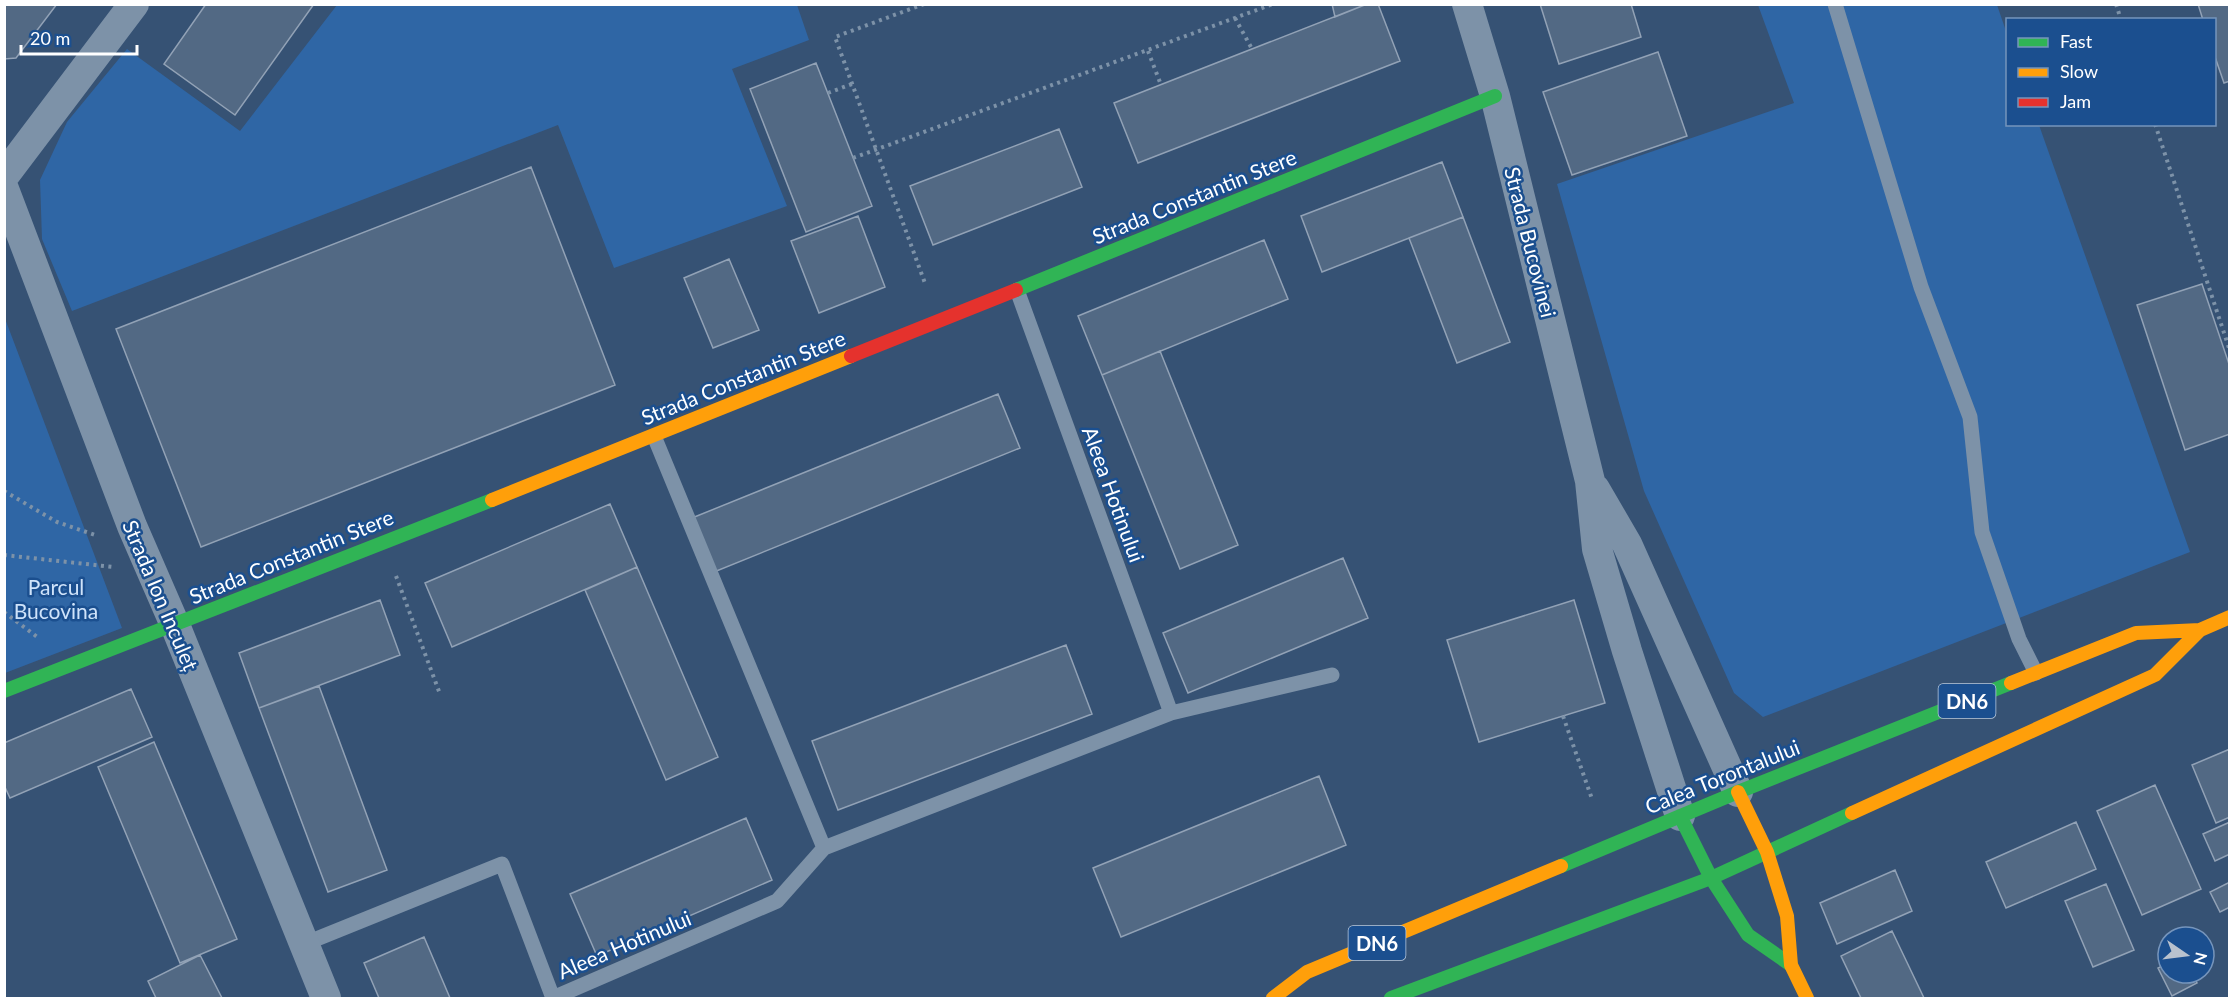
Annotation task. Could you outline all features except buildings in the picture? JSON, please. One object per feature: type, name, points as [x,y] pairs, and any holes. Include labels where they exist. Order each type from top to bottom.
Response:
[{"type":"street","points":[[4,176],[134,4]]},
{"type":"street","name":"Strada Bucovinei","points":[[1467,4],[1495,96],[1590,481],[1596,549],[1680,816]]},
{"type":"street","name":"Strada Constantin Stere","points":[[4,691],[654,436],[1495,96]]},
{"type":"street","name":"Strada Ion Inculeț","points":[[4,189],[132,526],[175,625],[326,999]]},
{"type":"street","name":"Strada Bucovinei","points":[[1590,481],[1627,544],[1767,852],[1787,916],[1791,965]]},
{"type":"street","name":"Calea Torontalului","points":[[1391,999],[1711,878],[2155,675],[2200,630],[2229,617]]},
{"type":"street","name":"Calea Torontalului","points":[[1273,999],[1307,972],[1738,792],[2136,633],[2200,630]]},
{"type":"street","points":[[1680,816],[1711,878],[1748,935],[1791,965],[1807,999]]},
{"type":"lane","points":[[1835,4],[1921,288],[1970,417],[1982,532],[2019,639],[2036,673]]},
{"type":"lane","name":"Aleea Hotinului","points":[[1017,290],[1171,713]]},
{"type":"lane","points":[[654,436],[824,848]]},
{"type":"lane","name":"Aleea Hotinului","points":[[304,944],[502,864],[553,998],[777,901],[824,848],[1171,713],[1332,675]]},
{"type":"path","points":[[924,4],[836,37],[939,321]]},
{"type":"path","points":[[853,158],[1273,4]]},
{"type":"path","points":[[1235,18],[1252,49]]},
{"type":"path","points":[[1148,51],[1161,85]]},
{"type":"path","points":[[828,93],[852,84]]},
{"type":"path","points":[[2156,126],[2229,351]]},
{"type":"path","points":[[4,491],[57,522],[99,537],[132,526]]},
{"type":"path","points":[[384,542],[440,694]]},
{"type":"path","points":[[4,555],[152,571]]},
{"type":"path","points":[[1563,716],[1592,799]]},
{"type":"green space","points":[[337,5],[797,5],[809,40],[732,69],[787,206],[614,268],[558,125],[72,311],[42,239],[40,180],[67,122],[127,49],[240,131]]},
{"type":"green space","points":[[1758,5],[1997,5],[2006,31],[2006,126],[2039,126],[2190,552],[1763,717],[1734,693],[1644,491],[1557,184],[1794,103]]},
{"type":"green space","name":"Parcul Bucovina","points":[[4,316],[122,628],[5,673],[4,673]]},
{"type":"traffic: fast","points":[[1016,290],[1495,96]]},
{"type":"traffic: fast","points":[[4,691],[492,500]]},
{"type":"traffic: fast","points":[[1561,866],[1738,792],[2011,683]]},
{"type":"traffic: fast","points":[[1391,998],[1711,878],[1852,813]]},
{"type":"traffic: fast","points":[[1680,816],[1711,878],[1748,935],[1791,965]]},
{"type":"traffic: slow","points":[[492,500],[851,356]]},
{"type":"traffic: slow","points":[[2011,683],[2136,633],[2200,630],[2230,617]]},
{"type":"traffic: slow","points":[[1852,813],[2155,675],[2200,630]]},
{"type":"traffic: slow","points":[[1738,792],[1767,852],[1787,916],[1791,965],[1807,998]]},
{"type":"traffic: slow","points":[[1273,998],[1307,972],[1561,866]]},
{"type":"traffic: jam","points":[[851,356],[1016,290]]}]
